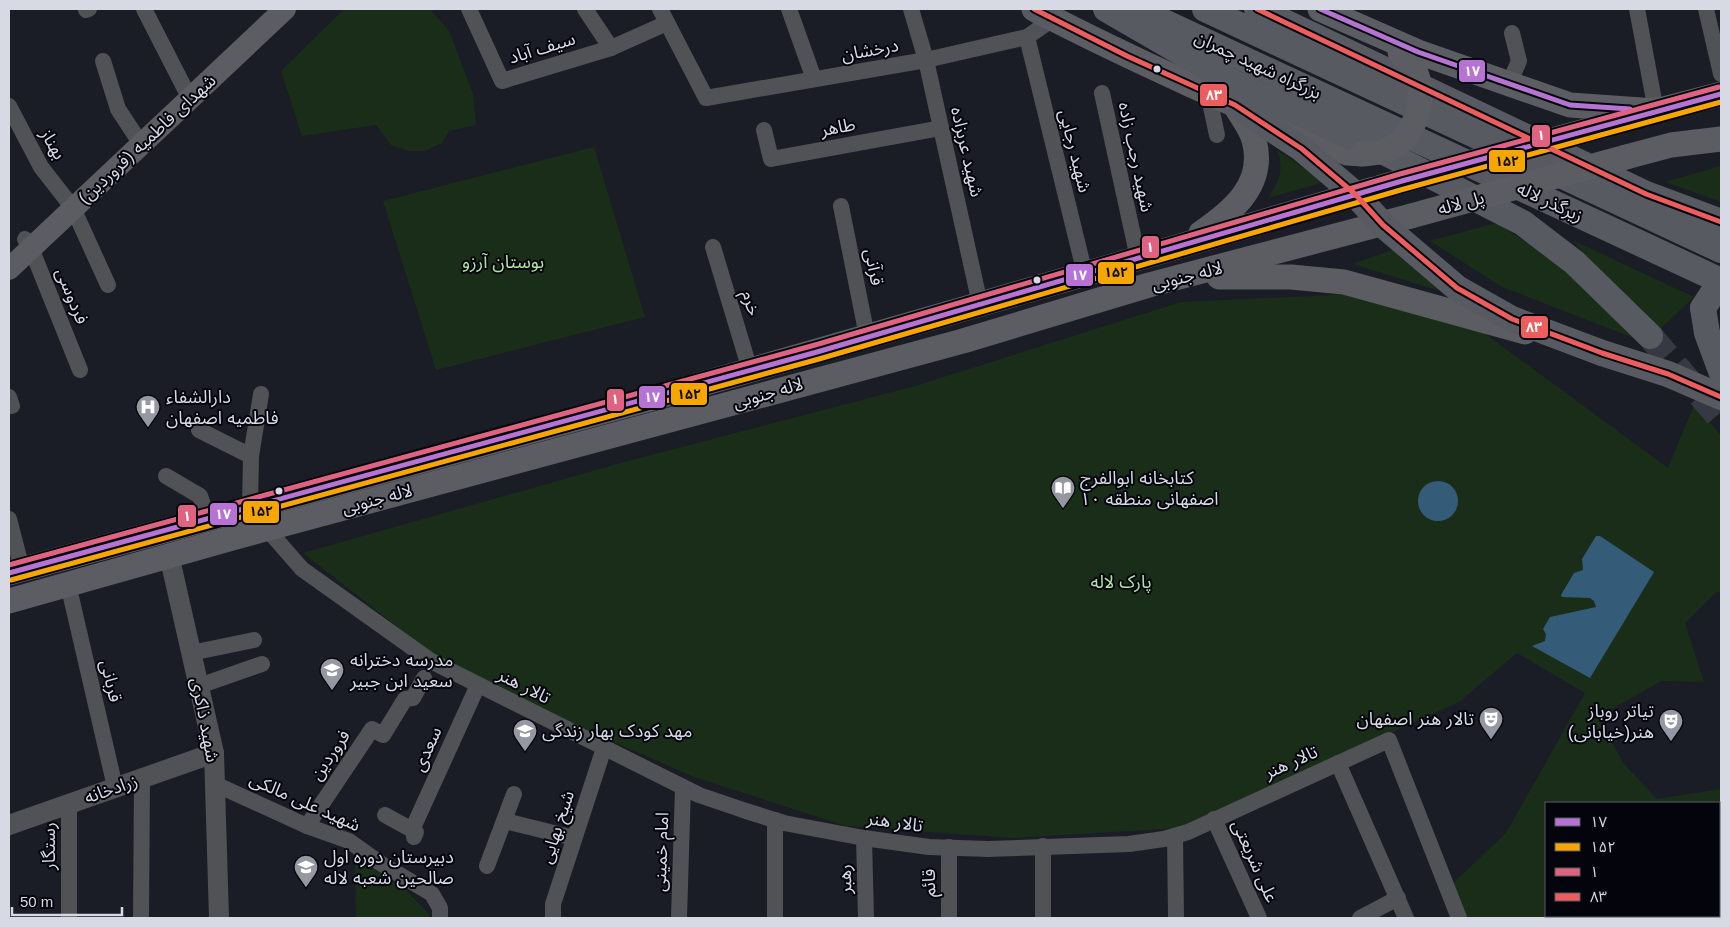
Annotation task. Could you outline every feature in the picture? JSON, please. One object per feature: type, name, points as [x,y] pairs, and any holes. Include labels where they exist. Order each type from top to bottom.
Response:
[{"type":"highway","points":[[1106,9],[1232,82],[1380,150],[1523,223],[1574,262],[1650,336]]},
{"type":"highway","name":"بزرگراه شهید چمران","points":[[1136,9],[1380,122]]},
{"type":"highway","name":"بزرگراه شهید چمران","points":[[1205,9],[1390,96]]},
{"type":"highway","points":[[1257,9],[1646,194],[1721,222]]},
{"type":"highway","name":"زیرگذر لاله","points":[[1390,96],[1721,250]]},
{"type":"highway","points":[[1236,105],[1302,149],[1356,194],[1383,225],[1457,288],[1512,319],[1602,353],[1668,374],[1721,397]]},
{"type":"highway","name":"زیرگذر لاله","points":[[1380,122],[1721,281]]},
{"type":"highway","points":[[1721,281],[1703,308],[1707,333],[1721,371]]},
{"type":"main road","name":"شهدای فاطمیه (فروردین)","points":[[69,204],[135,135],[268,9]]},
{"type":"main road","name":"شهدای فاطمیه (فروردین)","points":[[16,255],[69,204],[285,9]]},
{"type":"main road","points":[[1320,9],[1418,52],[1570,105],[1656,111]]},
{"type":"main road","points":[[1038,20],[1347,153],[1362,154],[1384,151],[1399,142],[1411,129],[1419,112],[1421,90],[1416,71],[1400,52],[1364,28]]},
{"type":"main road","name":"پل لاله","points":[[1356,194],[1721,94]]},
{"type":"main road","points":[[1182,246],[1231,212],[1249,188],[1255,165],[1254,139],[1236,105]]},
{"type":"main road","name":"پل لاله","points":[[1383,225],[1671,145],[1721,139]]},
{"type":"main road","name":"لاله جنوبی","points":[[15,571],[716,380],[1356,194]]},
{"type":"main road","name":"لاله جنوبی","points":[[9,601],[169,555],[962,341],[1174,279],[1383,225]]},
{"type":"main road","points":[[1174,279],[1291,277],[1344,282],[1602,353]]},
{"type":"main road","points":[[574,447],[567,444],[565,438],[569,429],[709,391],[716,380]]},
{"type":"main road","points":[[381,498],[399,485],[530,450],[534,441],[525,433]]},
{"type":"street","points":[[144,9],[185,88]]},
{"type":"street","name":"سیف آباد","points":[[469,9],[502,81],[611,48],[664,16]]},
{"type":"street","points":[[585,9],[611,48]]},
{"type":"street","points":[[789,9],[814,79]]},
{"type":"street","name":"شهید عربزاده","points":[[911,9],[926,60],[980,304]]},
{"type":"street","points":[[1637,9],[1656,111]]},
{"type":"street","points":[[1706,9],[1721,74]]},
{"type":"street","name":"درخشان","points":[[664,16],[706,98],[926,60],[1038,20]]},
{"type":"street","name":"شهید رجایی","points":[[1038,20],[1085,274]]},
{"type":"street","points":[[1509,84],[1518,61],[1512,33]]},
{"type":"street","points":[[104,60],[118,109],[135,135]]},
{"type":"street","name":"شهید رجب زاده","points":[[1102,93],[1138,258]]},
{"type":"street","points":[[1208,93],[1216,135]]},
{"type":"street","name":"بهناز","points":[[9,106],[41,166],[69,204],[108,285]]},
{"type":"street","name":"طاهر","points":[[764,130],[771,159],[941,128]]},
{"type":"street","name":"قرآنی","points":[[841,206],[867,336]]},
{"type":"street","name":"خرم","points":[[713,247],[750,370]]},
{"type":"street","name":"فردوسی","points":[[16,255],[80,370]]},
{"type":"street","points":[[250,507],[251,456],[261,394]]},
{"type":"street","points":[[199,430],[251,456]]},
{"type":"street","points":[[166,476],[200,496],[208,519]]},
{"type":"street","points":[[9,519],[15,571]]},
{"type":"street","name":"تالار هنر","points":[[267,529],[302,569],[431,661],[699,795],[775,820],[864,838],[948,847],[1129,844],[1176,836],[1389,740],[1459,918]]},
{"type":"street","name":"شهید ذاکری","points":[[169,555],[214,753],[218,918]]},
{"type":"street","name":"قربانی","points":[[68,584],[115,787]]},
{"type":"street","points":[[191,653],[254,640]]},
{"type":"street","points":[[199,686],[262,664]]},
{"type":"street","name":"فروردین","points":[[307,826],[372,729],[383,735],[405,699],[413,698],[424,678]]},
{"type":"street","name":"سعدی","points":[[385,815],[412,835],[478,685]]},
{"type":"street","name":"شیخ بهایی","points":[[553,918],[553,904],[604,748]]},
{"type":"street","name":"زرادخانه","points":[[9,825],[214,753]]},
{"type":"street","points":[[1338,763],[1406,918]]},
{"type":"street","points":[[141,918],[142,778]]},
{"type":"street","name":"شهید علی مالکی","points":[[215,784],[307,826],[350,840],[380,863],[432,894],[440,908],[440,918]]},
{"type":"street","name":"امام خمینی","points":[[679,918],[683,787]]},
{"type":"street","points":[[487,866],[506,821],[514,794]]},
{"type":"street","name":"رستگار","points":[[68,803],[69,918]]},
{"type":"street","points":[[775,820],[775,918]]},
{"type":"street","name":"علی شریعتی","points":[[1214,820],[1259,918]]},
{"type":"street","points":[[506,821],[574,838]]},
{"type":"street","points":[[1176,836],[1176,918]]},
{"type":"street","name":"رهبر","points":[[864,838],[866,918]]},
{"type":"street","points":[[1043,846],[1043,918]]},
{"type":"street","name":"قائم","points":[[948,847],[949,918]]},
{"type":"street","points":[[1360,918],[1398,898]]},
{"type":"green space","points":[[344,9],[430,9],[449,31],[473,94],[476,125],[449,131],[442,143],[425,151],[408,151],[391,145],[376,125],[302,136],[281,71]]},
{"type":"green space","name":"بوستان آرزو","points":[[594,147],[645,317],[436,370],[383,201]]},
{"type":"green space","points":[[1277,150],[1324,182],[1268,198],[1280,175]]},
{"type":"green space","points":[[1721,166],[1721,202],[1665,182]]},
{"type":"green space","points":[[1496,223],[1551,258],[1636,339],[1502,287],[1430,241]]},
{"type":"green space","points":[[1572,240],[1694,297],[1657,332]]},
{"type":"green space","points":[[1398,248],[1443,292],[1353,264]]},
{"type":"green space","name":"پارک لاله","points":[[1354,294],[1484,333],[1668,468],[1695,403],[1721,436],[1721,591],[1715,593],[1685,623],[1704,682],[1661,681],[1598,717],[1624,764],[1657,799],[1721,789],[1721,918],[1467,918],[1452,884],[1506,833],[1585,693],[1517,653],[1459,702],[1181,828],[1011,838],[846,826],[694,777],[570,723],[432,654],[303,553],[617,464],[915,386],[1181,302]]},
{"type":"green space","points":[[355,861],[395,879],[429,914],[429,918],[356,918]]},
{"type":"water","points":[[1442,481],[1449,484],[1455,490],[1458,501],[1457,509],[1449,518],[1442,521],[1434,521],[1427,518],[1419,509],[1418,497],[1421,490],[1430,482]]},
{"type":"water","points":[[1596,536],[1600,536],[1654,572],[1590,678],[1532,646],[1545,641],[1546,634],[1543,629],[1550,617],[1596,607],[1594,601],[1590,598],[1562,597],[1561,595],[1574,573],[1583,570],[1582,559]]},
{"type":"tunnel","points":[[1650,336],[1721,419]]},
{"type":"transit line","name":"۸۳","points":[[1034,9],[1127,56],[1235,105],[1302,149],[1355,194],[1383,225],[1457,288],[1512,319],[1602,353],[1668,374],[1721,397]]},
{"type":"transit line","name":"۸۳","points":[[1257,9],[1646,194],[1721,222]]},
{"type":"transit line","name":"۱۷","points":[[1320,9],[1418,52],[1570,105],[1630,109]]},
{"type":"transit line","name":"۱","points":[[9,565],[815,345],[1400,174],[1719,87]]},
{"type":"transit line","name":"۱۷","points":[[9,573],[817,352],[1402,181],[1721,94]]},
{"type":"transit line","name":"۱۵۲","points":[[11,580],[819,359],[1404,189],[1721,102]]},
{"type":"place","name":"دارالشفاء فاطمیه اصفهان","points":[[148,428]]},
{"type":"place","name":"کتابخانه ابوالفرج اصفهانی منطقه ۱۰","points":[[1063,509]]},
{"type":"place","name":"مدرسه دخترانه سعید ابن جبیر","points":[[332,691]]},
{"type":"place","name":"تالار هنر اصفهان","points":[[1491,740]]},
{"type":"place","name":"تیاتر روباز هنر(خیابانی)","points":[[1671,742]]},
{"type":"place","name":"مهد کودک بهار زندگی","points":[[525,752]]},
{"type":"place","name":"دبیرستان دوره اول صالحین شعبه لاله","points":[[306,888]]}]
